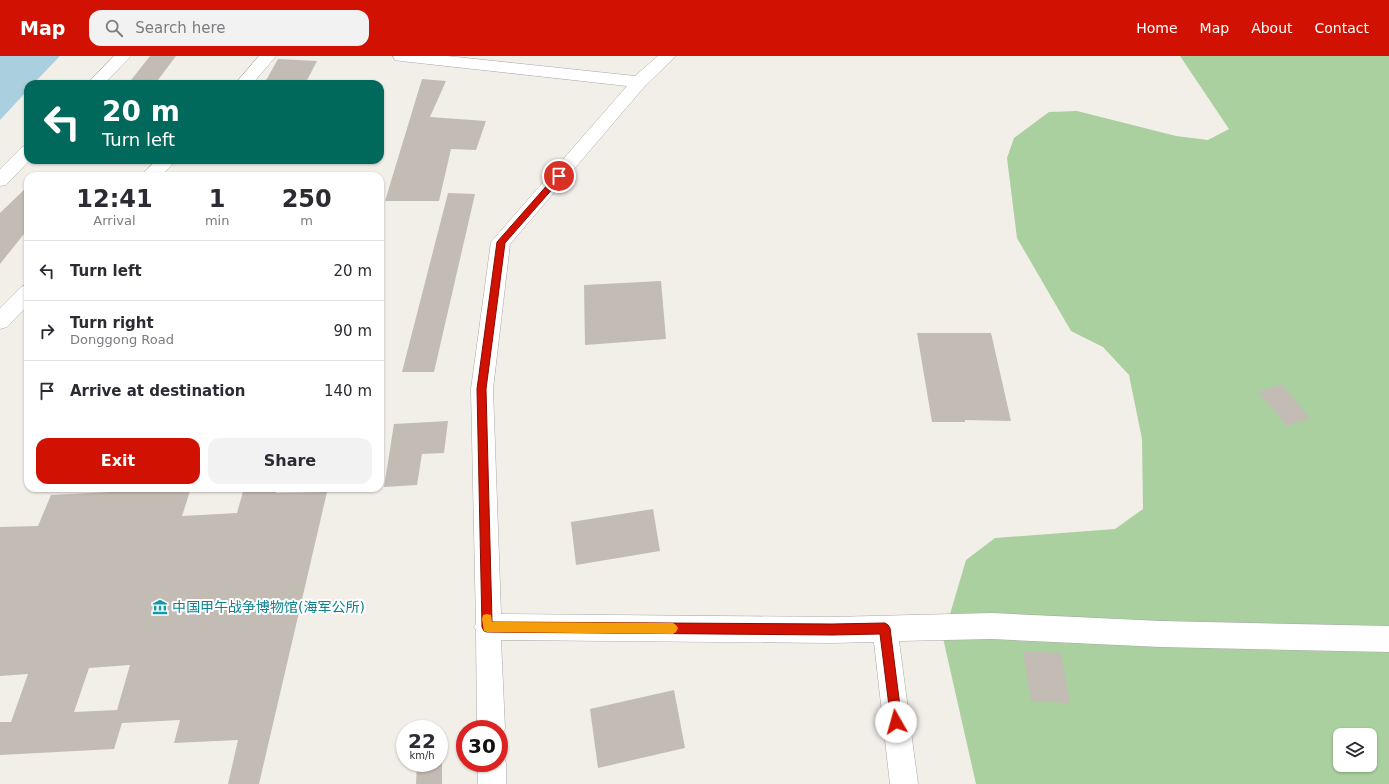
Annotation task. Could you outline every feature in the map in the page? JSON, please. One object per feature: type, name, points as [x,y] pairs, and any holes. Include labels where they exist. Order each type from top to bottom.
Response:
[{"type":"street","points":[[99,80],[123,56]]},
{"type":"street","points":[[247,80],[268,56]]},
{"type":"street","points":[[401,56],[639,82]]},
{"type":"street","points":[[491,720],[487,627],[482,389],[501,242],[639,82],[668,56]]},
{"type":"street","points":[[0,180],[24,155]]},
{"type":"street","points":[[154,172],[164,164]]},
{"type":"street","points":[[0,321],[24,296]]},
{"type":"street","points":[[487,627],[832,630],[992,626],[1161,634],[1389,639]]},
{"type":"street","points":[[885,628],[904,784]]},
{"type":"street","points":[[492,772],[492,784]]},
{"type":"green space","points":[[1180,56],[1389,56],[1389,784],[976,784],[943,638],[966,560],[995,538],[1115,529],[1143,509],[1142,439],[1129,375],[1103,347],[1071,331],[1017,238],[1007,158],[1014,138],[1049,112],[1077,111],[1176,136],[1208,140],[1229,129]]},
{"type":"water","points":[[0,56],[60,56],[37,80],[24,80],[24,94],[0,120]]},
{"type":"building","points":[[150,56],[176,56],[158,80],[131,80]]},
{"type":"building","points":[[278,59],[317,61],[307,80],[266,80]]},
{"type":"building","points":[[422,79],[446,81],[430,117],[486,121],[476,150],[451,149],[439,201],[385,201]]},
{"type":"building","points":[[24,190],[24,234],[0,264],[0,213]]},
{"type":"building","points":[[448,193],[475,194],[434,372],[402,372]]},
{"type":"building","points":[[661,281],[666,339],[585,345],[584,285]]},
{"type":"building","points":[[917,333],[991,333],[1011,421],[965,420],[965,422],[932,422]]},
{"type":"building","points":[[1281,384],[1310,418],[1287,426],[1258,392]]},
{"type":"building","points":[[448,421],[444,453],[422,454],[417,485],[384,487],[394,424]]},
{"type":"building","points":[[111,492],[190,492],[182,516],[237,513],[243,492],[327,492],[259,784],[228,784],[238,740],[174,743],[180,720],[122,723],[114,749],[0,755],[0,722],[11,722],[28,674],[0,676],[0,527],[38,526],[51,495]],"holes":[[[130,665],[117,710],[74,712],[89,668]]]},
{"type":"building","points":[[653,509],[660,551],[576,565],[571,522]]},
{"type":"building","points":[[1023,651],[1061,653],[1070,703],[1031,701]]},
{"type":"building","points":[[674,690],[685,748],[598,768],[590,709]]},
{"type":"building","points":[[417,772],[442,772],[442,784],[416,784]]},
{"type":"slow traffic","points":[[487,619],[487,627],[673,628]]},
{"type":"place","name":"中国甲午战争博物馆(海军公所)","points":[[160,607]]},
{"type":"route","points":[[559,176],[501,242],[482,389],[487,627],[832,630],[885,628],[896,722]]}]
